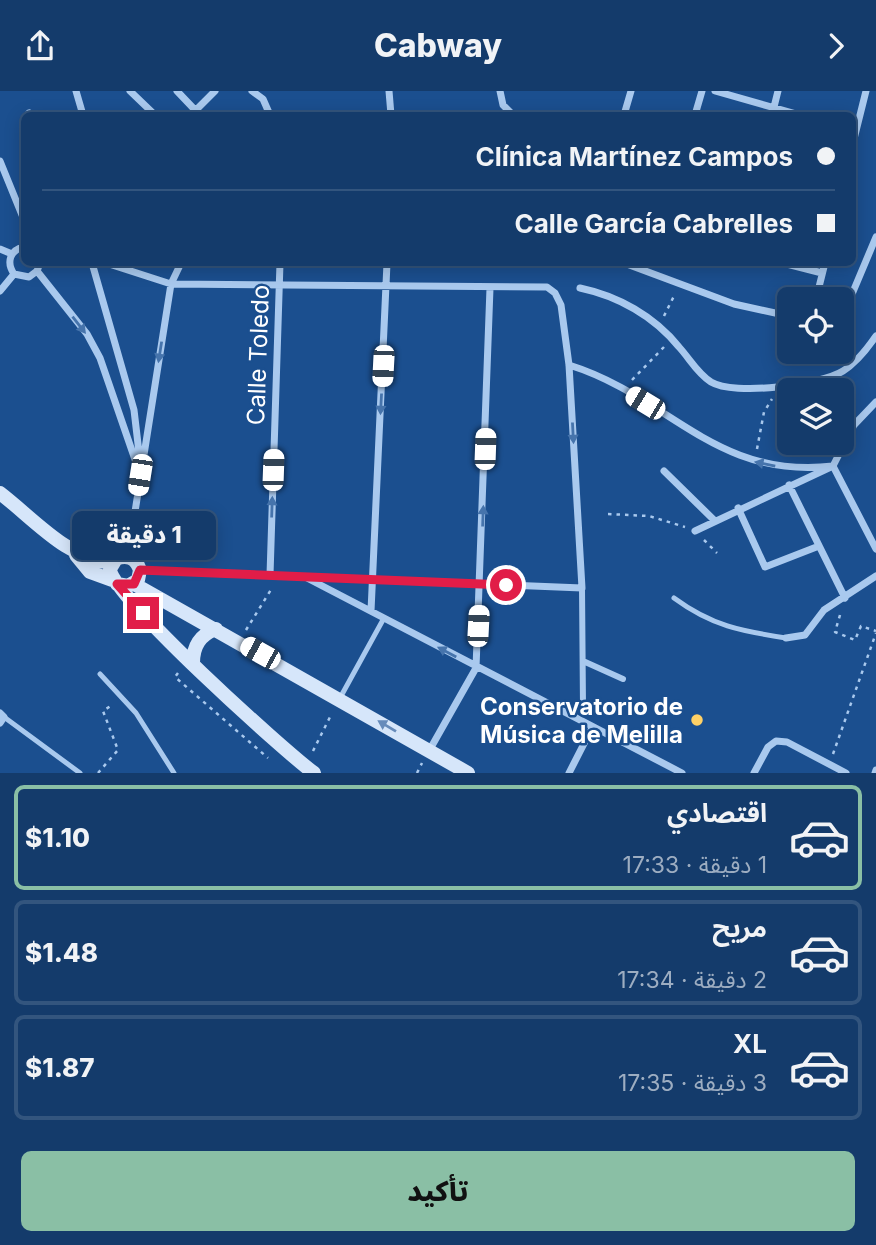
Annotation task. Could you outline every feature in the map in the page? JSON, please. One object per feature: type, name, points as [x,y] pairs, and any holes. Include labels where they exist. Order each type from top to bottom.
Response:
[{"type":"main road","points":[[2,497],[75,554],[90,572],[114,582],[134,584],[468,772]]},
{"type":"main road","points":[[75,554],[112,563]]},
{"type":"main road","points":[[112,563],[128,556],[138,563],[140,570],[134,584]]},
{"type":"main road","points":[[112,563],[114,582],[285,752],[314,772]]},
{"type":"main road","points":[[192,662],[196,646],[208,632],[216,629]]},
{"type":"street","points":[[76,91],[82,112]]},
{"type":"street","points":[[130,91],[152,112]]},
{"type":"street","points":[[177,91],[193,112]]},
{"type":"street","points":[[195,112],[215,91]]},
{"type":"street","points":[[252,91],[263,99],[269,112]]},
{"type":"street","points":[[389,91],[391,112]]},
{"type":"street","points":[[625,112],[631,91]]},
{"type":"street","points":[[696,112],[702,91]]},
{"type":"street","points":[[715,91],[773,112],[778,91]]},
{"type":"street","points":[[856,124],[866,91]]},
{"type":"street","points":[[500,93],[503,105],[510,112]]},
{"type":"street","points":[[0,161],[21,213]]},
{"type":"street","points":[[854,289],[876,237]]},
{"type":"street","points":[[0,249],[12,254]]},
{"type":"street","points":[[12,254],[21,249]]},
{"type":"street","points":[[12,254],[10,267],[14,274],[29,277],[39,266]]},
{"type":"street","points":[[93,266],[134,410],[140,475]]},
{"type":"street","points":[[115,266],[171,284],[547,287],[555,293],[561,305],[569,365],[582,588],[583,707]]},
{"type":"street","points":[[128,556],[171,284],[180,266]]},
{"type":"street","name":"Calle Toledo","points":[[270,575],[280,266]]},
{"type":"street","points":[[370,611],[387,266]]},
{"type":"street","points":[[632,266],[734,304],[777,313]]},
{"type":"street","points":[[794,266],[822,274]]},
{"type":"street","points":[[819,287],[824,266]]},
{"type":"street","points":[[37,271],[86,334],[100,358],[140,475]]},
{"type":"street","points":[[0,291],[14,274]]},
{"type":"street","points":[[429,751],[476,668],[490,288]]},
{"type":"street","points":[[580,288],[601,292],[657,323],[697,371],[713,384],[726,387],[772,386],[824,379],[843,371],[876,336]]},
{"type":"street","points":[[569,365],[623,390],[719,447],[755,462],[794,468],[833,466]]},
{"type":"street","points":[[695,531],[738,508],[833,466],[854,425],[876,402]]},
{"type":"street","points":[[833,466],[876,549]]},
{"type":"street","points":[[664,471],[715,521]]},
{"type":"street","points":[[789,485],[845,598]]},
{"type":"street","points":[[738,508],[765,567],[819,546]]},
{"type":"street","points":[[140,570],[582,588]]},
{"type":"street","points":[[304,576],[476,668],[682,772]]},
{"type":"street","points":[[786,638],[804,635],[824,610],[876,576]]},
{"type":"street","points":[[583,661],[623,679]]},
{"type":"street","points":[[569,772],[592,728]]},
{"type":"street","points":[[754,772],[768,747],[776,741],[787,742],[846,772]]},
{"type":"lane","points":[[674,598],[708,621],[725,627],[786,638]]},
{"type":"lane","points":[[340,698],[384,618]]},
{"type":"lane","points":[[100,674],[124,698],[156,741],[174,772]]},
{"type":"lane","points":[[1,717],[80,772]]},
{"type":"path","points":[[755,462],[764,412],[774,397]]},
{"type":"path","points":[[608,514],[649,516],[695,531],[717,553]]},
{"type":"path","points":[[239,642],[279,576]]},
{"type":"path","points":[[830,764],[876,632],[861,626],[855,640],[835,632],[845,598]]},
{"type":"path","points":[[192,662],[175,677],[268,758]]},
{"type":"path","points":[[98,772],[118,750],[103,711],[124,698]]},
{"type":"path","points":[[319,738],[325,726]]},
{"type":"place","name":"Conservatorio de Música de Melilla","points":[[697,720]]},
{"type":"route","points":[[143,613],[117,584],[122,587],[134,584],[138,580],[140,570],[506,585]]}]
